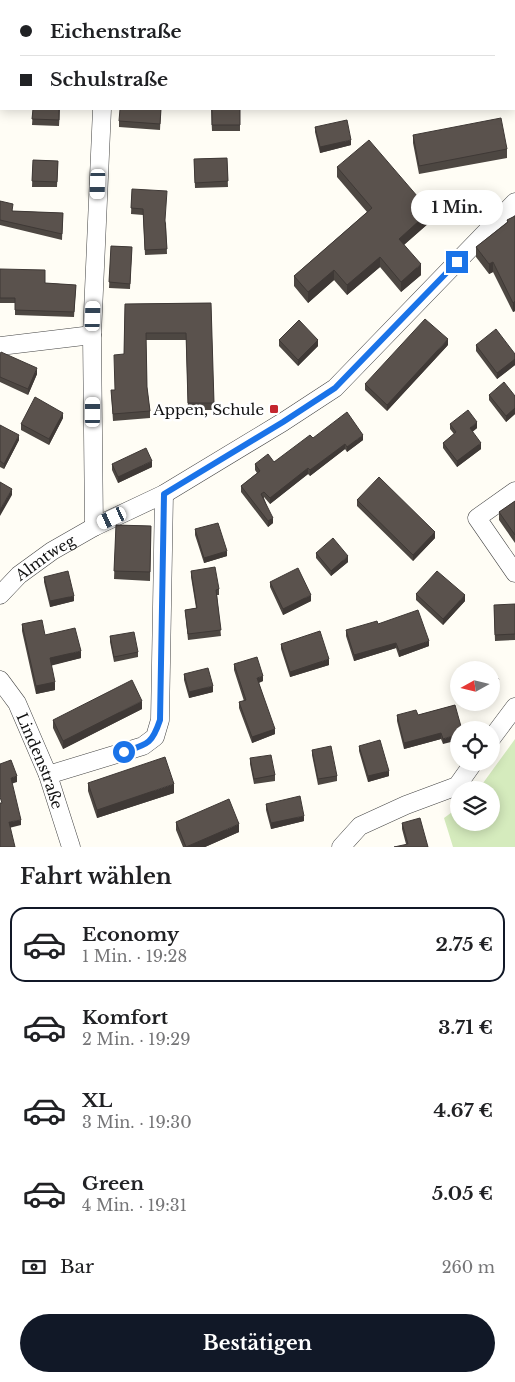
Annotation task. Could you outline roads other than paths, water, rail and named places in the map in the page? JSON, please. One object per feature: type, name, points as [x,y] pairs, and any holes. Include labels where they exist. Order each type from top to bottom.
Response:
[{"type":"street","points":[[94,527],[92,335],[102,110]]},
{"type":"street","name":"Almtweg","points":[[0,595],[19,575],[45,556],[94,527],[164,494],[283,422],[335,388],[515,202]]},
{"type":"street","points":[[0,346],[92,335]]},
{"type":"street","points":[[515,491],[477,518],[515,574]]},
{"type":"street","points":[[48,775],[143,746],[154,737],[160,720],[164,494]]},
{"type":"street","name":"Lindenstraße","points":[[0,680],[17,703],[48,775],[71,847]]},
{"type":"street","points":[[500,727],[515,707]]},
{"type":"street","points":[[341,847],[360,826],[406,805],[457,786],[468,771]]},
{"type":"place","name":"Appen, Schule","points":[[274,409]]}]
